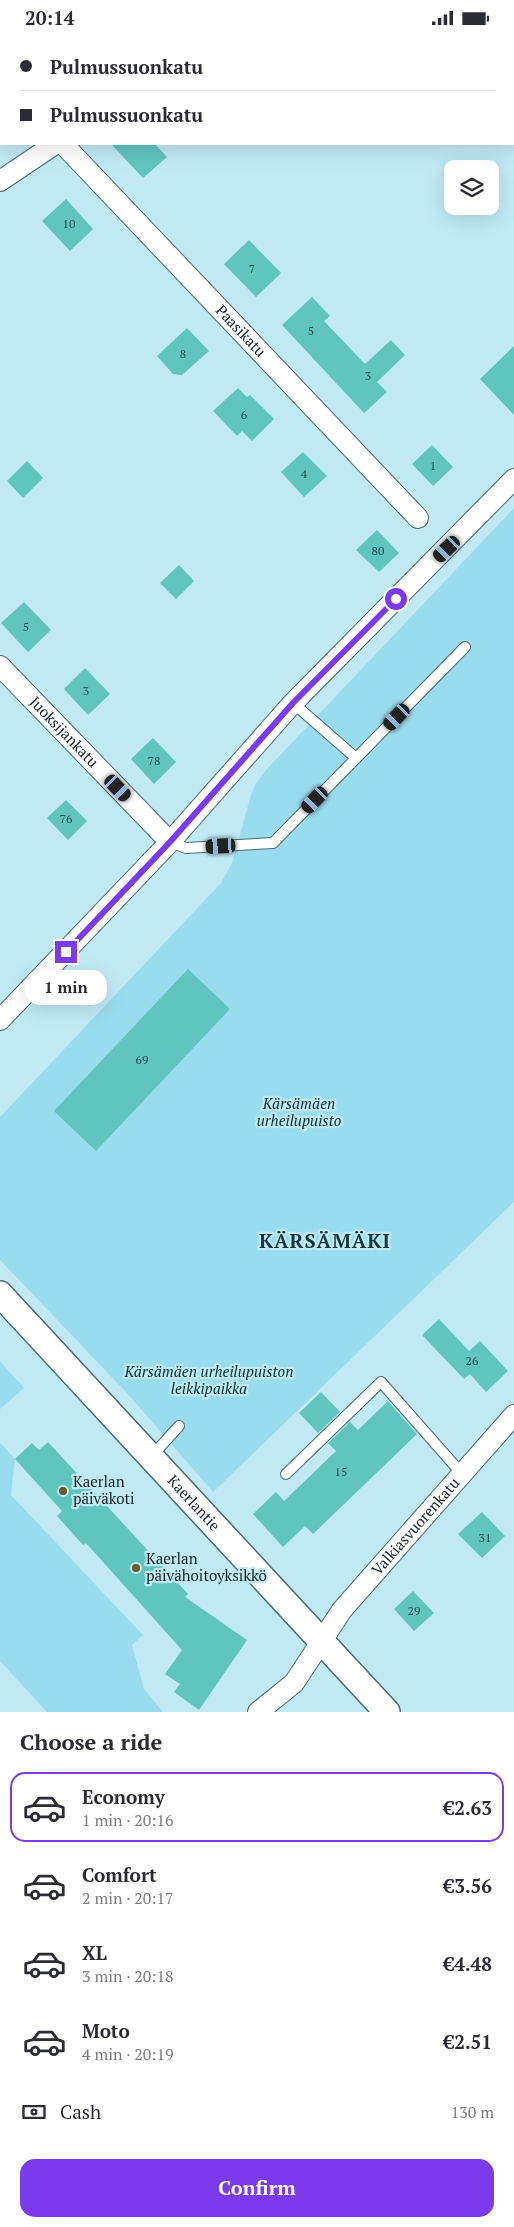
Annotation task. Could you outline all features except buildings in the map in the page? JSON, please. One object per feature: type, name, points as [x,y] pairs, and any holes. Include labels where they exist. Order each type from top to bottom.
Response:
[{"type":"street","points":[[0,181],[54,145]]},
{"type":"street","name":"Paasikatu","points":[[64,145],[418,519]]},
{"type":"street","points":[[0,1020],[170,842],[293,703],[514,479]]},
{"type":"street","name":"Juoksijankatu","points":[[0,666],[170,842]]},
{"type":"street","name":"Kaerlantie","points":[[0,1294],[386,1712]]},
{"type":"street","name":"Valkiasvuorenkatu","points":[[258,1712],[294,1683],[342,1609],[463,1475],[514,1415]]},
{"type":"lane","points":[[170,842],[186,848],[273,843],[465,647]]},
{"type":"lane","points":[[293,703],[356,758]]},
{"type":"lane","points":[[286,1474],[382,1382],[463,1475]]},
{"type":"lane","points":[[151,1457],[179,1426]]},
{"type":"green space","name":"Kärsämäen urheilupuisto","points":[[514,508],[514,1202],[213,1492],[126,1392],[0,1260],[0,1117],[221,883],[232,863],[251,795],[255,785],[266,770]]},
{"type":"green space","points":[[0,1361],[24,1388],[0,1409]]},
{"type":"green space","points":[[0,1442],[15,1459],[11,1495],[143,1635],[132,1645],[144,1689],[163,1712],[47,1712],[0,1661]]},
{"type":"place","name":"Kaerlan päiväkoti","points":[[63,1491]]},
{"type":"place","name":"Kaerlan päivähoitoyksikkö","points":[[136,1568]]},
{"type":"district","name":"KÄRSÄMÄKI","points":[[325,1241]]},
{"type":"route","points":[[66,952],[170,842],[293,703],[396,599]]},
{"type":"park label","name":"Kärsämäen urheilupuiston leikkipaikka","points":[[209,1380]]}]
